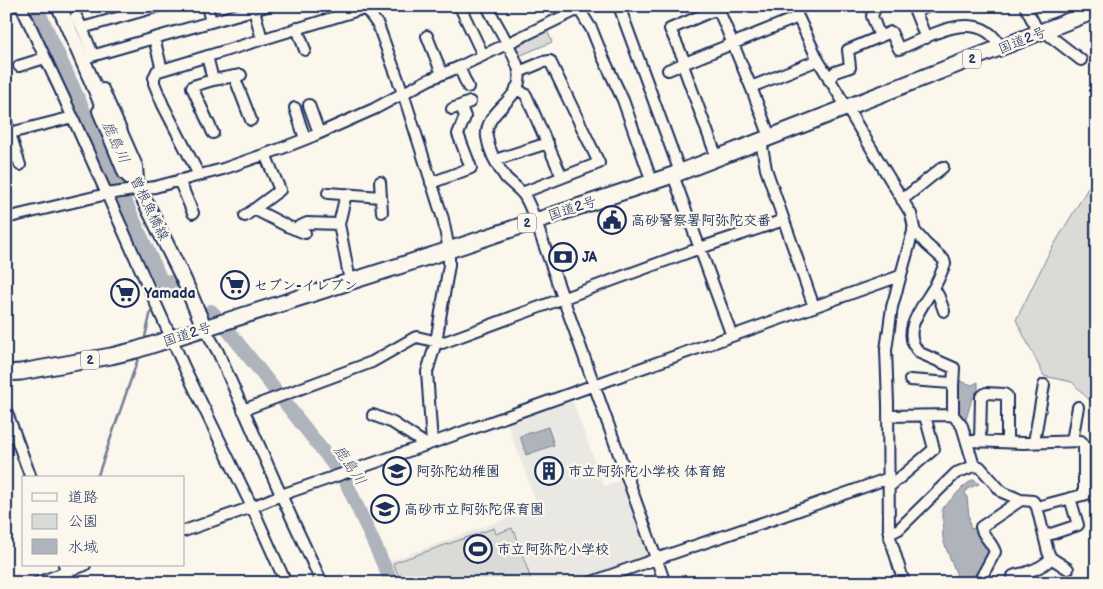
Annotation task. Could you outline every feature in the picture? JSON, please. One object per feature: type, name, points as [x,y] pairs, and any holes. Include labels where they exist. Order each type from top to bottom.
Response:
[{"type":"highway","name":"国道2号","points":[[6,374],[111,356],[172,339],[677,174],[1097,10]]},
{"type":"main road","name":"曽根魚橋線","points":[[58,6],[113,127],[134,189],[184,280],[204,328]]},
{"type":"street","points":[[6,8],[11,6]]},
{"type":"street","points":[[21,6],[111,193],[172,339],[286,583]]},
{"type":"street","points":[[52,6],[124,174],[134,189]]},
{"type":"street","points":[[66,6],[91,56],[137,166],[134,189]]},
{"type":"street","points":[[82,28],[159,6]]},
{"type":"street","points":[[207,6],[212,22]]},
{"type":"street","points":[[91,56],[267,6]]},
{"type":"street","points":[[459,6],[484,55]]},
{"type":"street","points":[[487,6],[519,72],[514,94],[488,123],[486,135],[490,150],[506,178],[527,200],[665,583]]},
{"type":"street","points":[[619,6],[677,174],[700,248],[732,336]]},
{"type":"street","points":[[793,6],[818,60],[910,214],[913,229],[892,307],[886,350],[889,534],[904,583]]},
{"type":"street","points":[[876,6],[872,16],[880,36]]},
{"type":"street","points":[[926,38],[914,9],[928,6]]},
{"type":"street","points":[[1025,6],[1043,31],[1081,60]]},
{"type":"street","points":[[199,175],[154,83],[157,71],[364,7],[378,25],[403,93],[443,219],[449,250],[449,266],[436,342],[427,372],[430,444]]},
{"type":"street","points":[[6,218],[111,193],[155,187],[223,169],[265,154],[374,109],[428,80],[459,67],[582,7],[623,100],[652,182]]},
{"type":"street","points":[[717,158],[684,68],[684,60],[670,29],[720,7],[751,87],[766,139],[766,169],[814,307]]},
{"type":"street","points":[[254,10],[262,39]]},
{"type":"street","points":[[76,16],[91,56]]},
{"type":"street","points":[[668,70],[798,17]]},
{"type":"street","points":[[830,80],[835,72],[850,67],[848,50],[891,32],[899,49],[950,28],[972,26],[989,32],[997,39],[1001,48]]},
{"type":"street","points":[[297,28],[305,50]]},
{"type":"street","points":[[427,36],[442,74]]},
{"type":"street","points":[[154,38],[162,70]]},
{"type":"street","points":[[207,56],[213,80]]},
{"type":"street","points":[[19,66],[45,58]]},
{"type":"street","points":[[751,87],[818,60]]},
{"type":"street","points":[[519,72],[550,61],[599,163],[522,193]]},
{"type":"street","points":[[459,67],[468,87]]},
{"type":"street","points":[[213,133],[192,87],[238,75],[251,120]]},
{"type":"street","points":[[516,88],[526,95],[562,177]]},
{"type":"street","points":[[309,105],[319,133]]},
{"type":"street","points":[[432,183],[471,168],[458,134],[465,117],[461,106]]},
{"type":"street","points":[[294,108],[305,139]]},
{"type":"street","points":[[10,133],[73,117]]},
{"type":"street","points":[[6,121],[18,161]]},
{"type":"street","points":[[6,121],[18,161]]},
{"type":"street","points":[[495,160],[548,143]]},
{"type":"street","points":[[244,216],[280,190],[265,154]]},
{"type":"street","points":[[6,160],[18,161]]},
{"type":"street","points":[[902,200],[943,167]]},
{"type":"street","points":[[179,180],[193,213]]},
{"type":"street","points":[[380,182],[382,212]]},
{"type":"street","points":[[328,193],[381,197]]},
{"type":"street","points":[[346,194],[339,224],[350,282]]},
{"type":"street","points":[[254,209],[304,233]]},
{"type":"street","points":[[243,410],[372,362],[414,338],[417,337],[442,343],[700,248],[784,220]]},
{"type":"street","points":[[294,228],[307,224],[339,224]]},
{"type":"street","points":[[913,229],[944,260],[945,264],[934,288],[916,315],[911,337],[916,349],[920,353],[954,368],[953,415],[962,426],[974,466]]},
{"type":"street","points":[[185,531],[900,276]]},
{"type":"street","points":[[934,288],[944,312]]},
{"type":"street","points":[[204,328],[218,352],[322,583]]},
{"type":"street","points":[[910,380],[951,382],[953,386]]},
{"type":"street","points":[[1034,442],[1045,391]]},
{"type":"street","points":[[980,442],[982,397],[986,392],[1004,394],[1006,396],[1006,442]]},
{"type":"street","points":[[1072,441],[1078,407]]},
{"type":"street","points":[[6,410],[30,476]]},
{"type":"street","points":[[373,415],[393,423],[430,444]]},
{"type":"street","points":[[888,416],[953,415]]},
{"type":"street","points":[[589,583],[771,520],[889,483],[934,448],[924,416]]},
{"type":"street","points":[[967,443],[1081,441],[1084,445],[1084,495]]},
{"type":"street","points":[[889,534],[899,529],[956,473],[974,466],[980,467],[1002,492],[1021,500],[1033,501],[1037,506],[1051,558],[1068,569]]},
{"type":"street","points":[[1037,506],[1094,492],[1097,494]]},
{"type":"street","points":[[1045,536],[1078,525],[1070,498]]},
{"type":"street","points":[[981,583],[981,578],[995,552],[981,527],[1021,500]]},
{"type":"street","points":[[1013,576],[1048,563],[1051,558]]},
{"type":"street","points":[[37,583],[65,569],[80,566]]},
{"type":"street","points":[[65,569],[70,583]]},
{"type":"shaded area","name":"市立阿弥陀小学校","points":[[572,400],[604,486],[625,479],[650,551],[646,559],[579,583],[400,583],[390,561],[538,507],[507,423]]},
{"type":"green space","points":[[547,30],[552,42],[519,56],[514,44]]},
{"type":"green space","points":[[1097,173],[1097,408],[1072,382],[1044,376],[1016,320],[1048,255]]},
{"type":"green space","name":"市立阿弥陀小学校","points":[[494,528],[496,534],[512,528],[515,532],[532,583],[402,583],[393,563]]},
{"type":"water","points":[[957,380],[972,385],[978,382],[978,398],[972,398],[965,423],[959,418],[955,410]]},
{"type":"water","points":[[548,427],[554,445],[526,455],[520,436]]},
{"type":"water","points":[[972,480],[979,484],[967,489],[965,493],[970,527],[971,529],[977,527],[992,550],[977,583],[960,583],[943,539],[942,509]]},
{"type":"waterway","name":"鹿島川","points":[[36,6],[161,280],[174,283]]},
{"type":"waterway","points":[[158,289],[161,280]]},
{"type":"waterway","points":[[145,337],[151,311]]},
{"type":"waterway","name":"鹿島川","points":[[211,311],[215,315]]},
{"type":"waterway","name":"鹿島川","points":[[227,329],[346,482],[392,583]]},
{"type":"waterway","points":[[98,476],[139,356]]},
{"type":"place","name":"高砂警察署阿弥陀交番","points":[[612,220]]},
{"type":"place","name":"JA","points":[[563,257]]},
{"type":"place","name":"セブン-イレブン","points":[[235,285]]},
{"type":"place","name":"Yamada","points":[[125,293]]},
{"type":"place","name":"阿弥陀幼稚園","points":[[397,471]]},
{"type":"place","name":"市立阿弥陀小学校 体育館","points":[[549,471]]},
{"type":"place","name":"高砂市立阿弥陀保育園","points":[[385,509]]},
{"type":"place","name":"市立阿弥陀小学校","points":[[478,549]]}]
